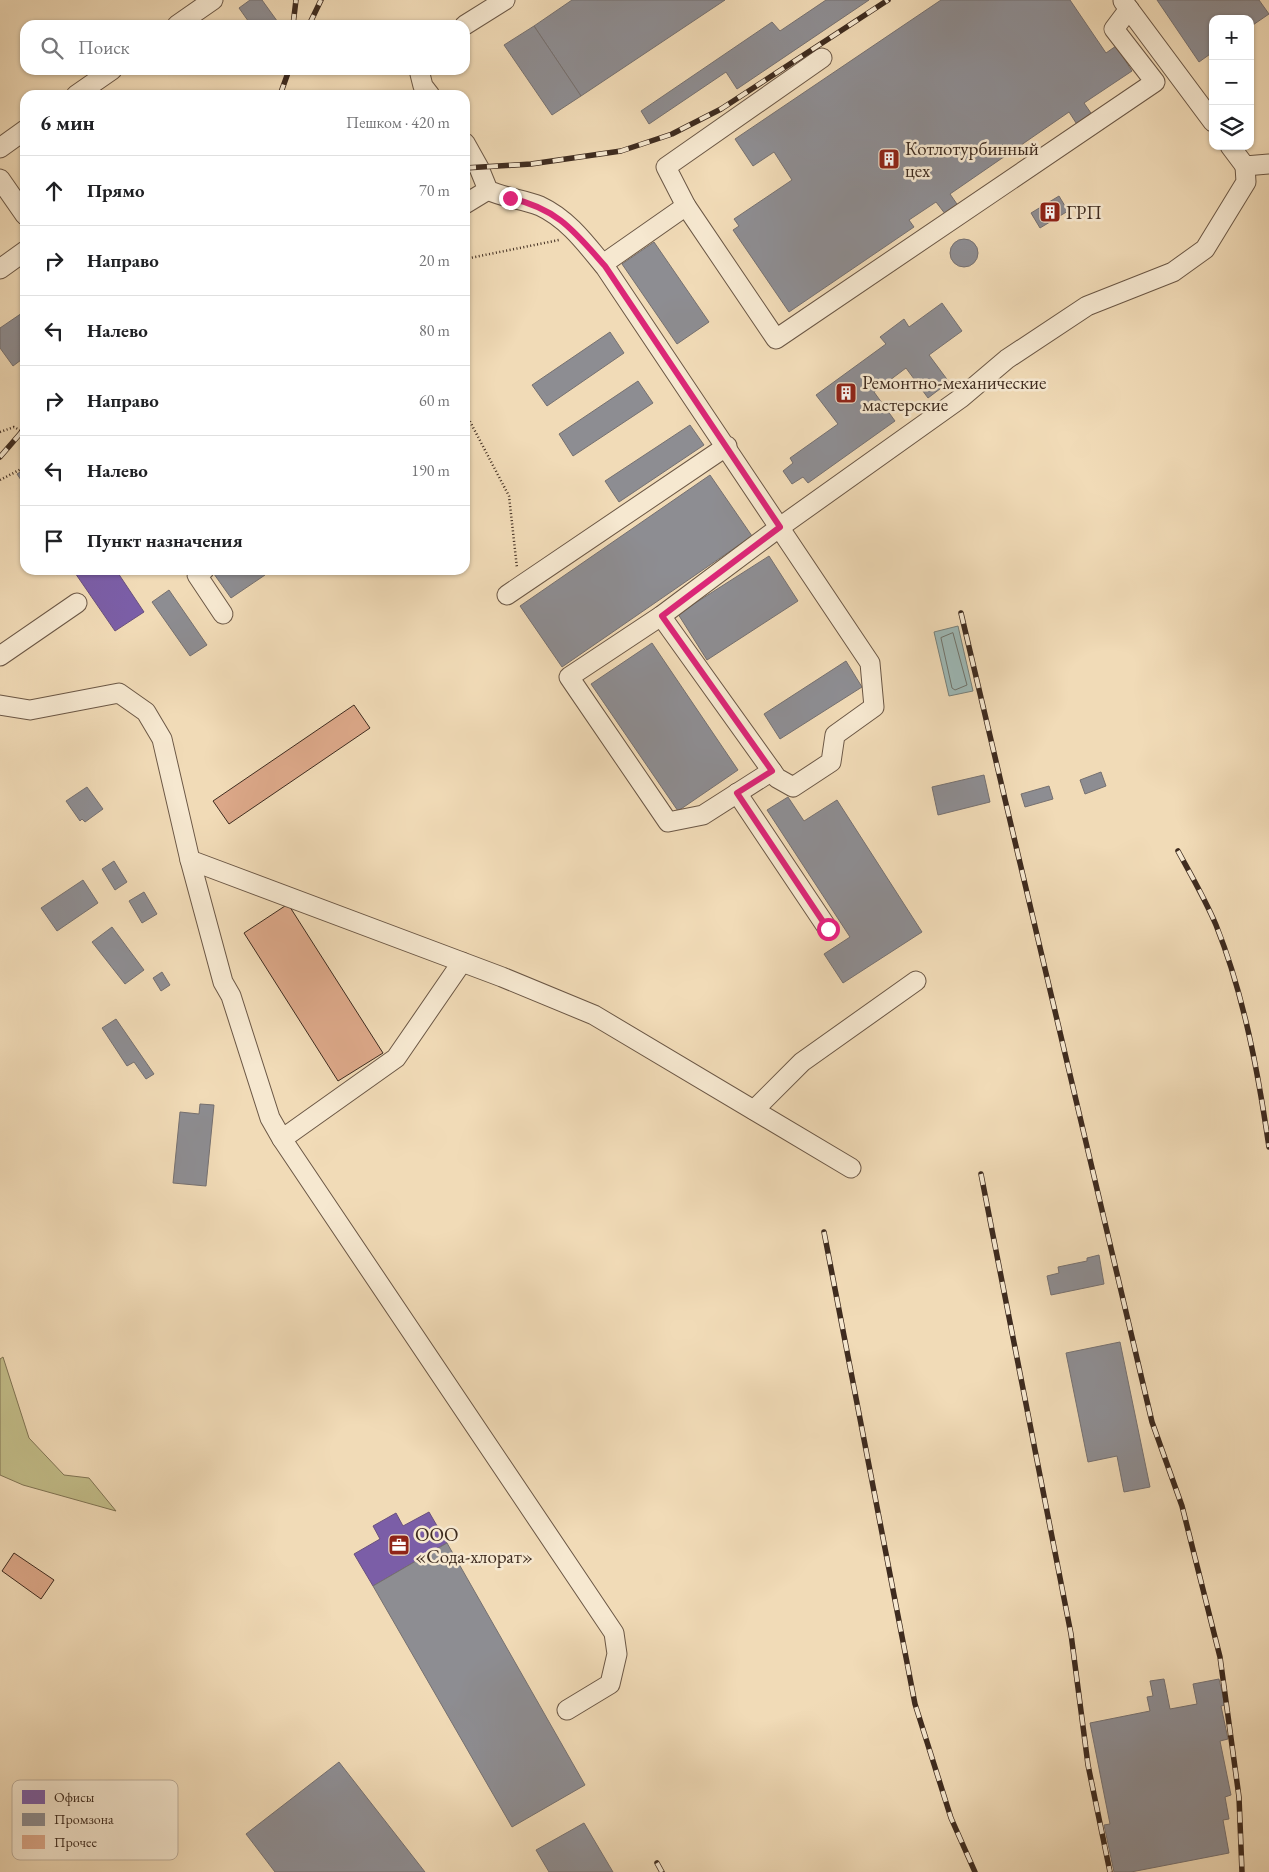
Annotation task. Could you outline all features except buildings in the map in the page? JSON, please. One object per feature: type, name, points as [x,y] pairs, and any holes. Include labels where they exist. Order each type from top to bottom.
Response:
[{"type":"street","points":[[184,20],[213,0]]},
{"type":"street","points":[[470,21],[505,0]]},
{"type":"street","points":[[822,58],[666,167],[686,206],[776,339],[1155,82],[1114,29],[1126,5],[1209,117]]},
{"type":"street","points":[[83,90],[105,75]]},
{"type":"street","points":[[420,75],[426,90]]},
{"type":"street","points":[[0,148],[20,134]]},
{"type":"street","points":[[772,771],[703,815],[668,822],[569,677],[662,616],[780,527],[962,398],[1007,359],[1087,306],[1173,272],[1205,249],[1246,182],[1245,166],[1233,150]]},
{"type":"street","points":[[470,152],[488,190]]},
{"type":"street","points":[[1245,166],[1269,164]]},
{"type":"street","points":[[0,179],[20,208]]},
{"type":"street","points":[[470,201],[488,190],[540,206],[580,236],[603,264],[727,446],[870,662],[874,707],[835,735],[831,762],[793,787],[777,778],[662,616]]},
{"type":"street","points":[[603,264],[686,206]]},
{"type":"street","points":[[0,269],[20,255]]},
{"type":"street","points":[[513,591],[727,446]]},
{"type":"street","points":[[198,575],[223,614]]},
{"type":"street","points":[[0,656],[77,603]]},
{"type":"street","points":[[0,705],[30,710],[119,693],[146,712],[162,739],[190,860],[223,982],[232,996],[270,1118],[282,1139],[614,1633],[617,1654],[610,1684],[567,1710]]},
{"type":"street","points":[[737,793],[828,929]]},
{"type":"street","points":[[190,860],[462,962],[594,1015],[851,1168]]},
{"type":"street","points":[[282,1139],[396,1058],[462,962]]},
{"type":"street","points":[[754,1110],[802,1062],[916,980]]},
{"type":"path","points":[[470,257],[580,236]]},
{"type":"path","points":[[470,422],[509,496],[513,591]]},
{"type":"path","points":[[0,432],[14,427],[20,430]]},
{"type":"path","points":[[0,480],[20,470]]},
{"type":"shaded area","points":[[3,1357],[29,1438],[64,1475],[89,1478],[116,1511],[23,1485],[0,1475],[0,1359]]},
{"type":"water","points":[[958,626],[973,691],[949,696],[934,632]]},
{"type":"railway","points":[[294,20],[296,0]]},
{"type":"railway","points":[[311,20],[321,0]]},
{"type":"railway","points":[[470,168],[531,164],[621,151],[672,134],[721,109],[888,0]]},
{"type":"railway","points":[[282,90],[287,75]]},
{"type":"railway","points":[[0,457],[20,434]]},
{"type":"railway","points":[[961,613],[1152,1422],[1182,1506],[1220,1657],[1239,1797],[1242,1872]]},
{"type":"railway","points":[[1178,851],[1212,915],[1235,979],[1255,1062],[1269,1147]]},
{"type":"railway","points":[[981,1174],[1071,1634],[1088,1765],[1110,1872]]},
{"type":"railway","points":[[824,1232],[915,1704],[951,1818],[975,1872]]},
{"type":"railway","points":[[657,1863],[662,1872]]},
{"type":"place","name":"Котлотурбинный цех","points":[[889,159]]},
{"type":"place","name":"ГРП","points":[[1050,212]]},
{"type":"place","name":"Ремонтно-механические мастерские","points":[[846,393]]},
{"type":"place","name":"ООО «Сода-хлорат»","points":[[399,1545]]},
{"type":"route","points":[[510,198],[540,206],[550,212],[580,236],[605,266],[698,402],[780,527],[662,616],[772,771],[737,793],[828,929]]}]
